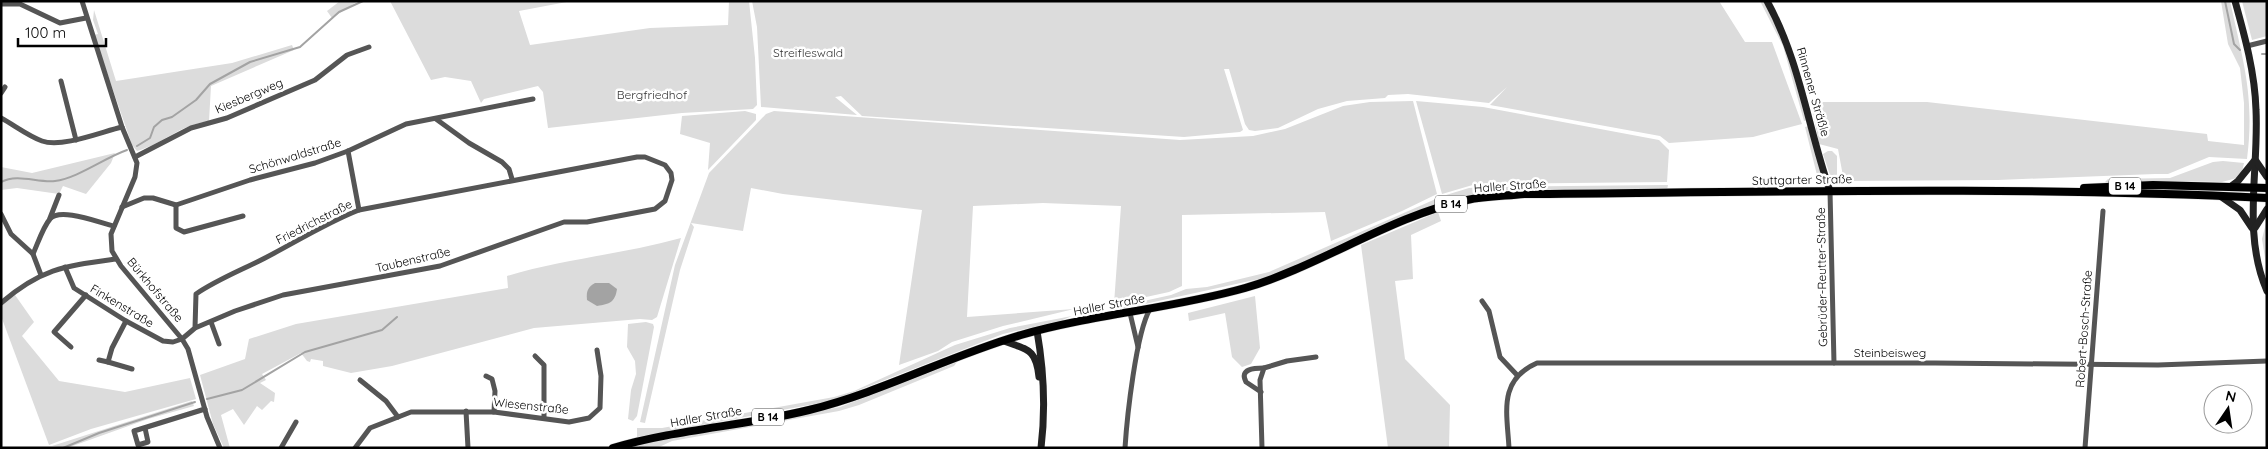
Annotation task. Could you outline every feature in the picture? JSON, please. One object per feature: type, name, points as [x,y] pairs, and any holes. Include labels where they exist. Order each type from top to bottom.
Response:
[{"type":"main road","name":"Rinnener Sträßle","points":[[1767,1],[1782,30],[1797,71],[1830,191]]},
{"type":"main road","points":[[2235,1],[2247,46],[2256,108],[2253,198],[2254,231],[2257,265],[2267,291]]},
{"type":"main road","points":[[2255,162],[2267,177]]},
{"type":"main road","points":[[2230,187],[2255,162]]},
{"type":"main road","name":"Stuttgarter Straße","points":[[1997,191],[2153,185],[2230,187],[2254,185],[2267,188]]},
{"type":"main road","name":"Stuttgarter Straße","points":[[1608,194],[1997,191],[2267,198]]},
{"type":"main road","name":"Haller Straße","points":[[613,448],[647,438],[808,410],[864,395],[1004,341],[1037,331],[1150,309],[1247,287],[1284,274],[1399,224],[1467,200],[1524,194],[1608,194]]},
{"type":"main road","points":[[2220,196],[2240,210],[2254,231]]},
{"type":"main road","points":[[2254,231],[2267,209]]},
{"type":"main road","points":[[1037,331],[1045,388],[1045,416],[1041,448]]},
{"type":"main road","points":[[1004,341],[1026,348],[1034,357],[1039,370],[1041,402],[1045,416]]},
{"type":"street","name":"Bürkhofstraße","points":[[82,1],[122,127],[135,157],[137,172],[114,226],[111,242],[116,259],[182,338],[188,350],[205,409],[220,448]]},
{"type":"street","points":[[1,4],[20,2],[60,23],[86,18]]},
{"type":"street","points":[[2247,46],[2267,41]]},
{"type":"street","name":"Kiesbergweg","points":[[135,157],[191,128],[227,118],[314,80],[347,56],[368,46]]},
{"type":"street","points":[[61,81],[76,140]]},
{"type":"street","points":[[1,93],[5,87]]},
{"type":"street","name":"Schönwaldstraße","points":[[176,205],[250,180],[315,163],[348,151],[406,124],[533,99]]},
{"type":"street","points":[[1,118],[43,142],[76,140],[122,127]]},
{"type":"street","points":[[436,119],[469,143],[502,162],[509,169],[512,179]]},
{"type":"street","points":[[348,151],[359,210]]},
{"type":"street","name":"Friedrichstraße","points":[[195,328],[196,294],[214,282],[244,269],[326,224],[359,210],[512,179],[620,159],[645,157],[666,165],[672,180],[670,189]]},
{"type":"street","name":"Taubenstraße","points":[[182,338],[195,328],[235,311],[283,295],[440,266],[564,222],[587,222],[655,209],[665,201],[670,189]]},
{"type":"street","name":"Gebrüder-Reutter-Straße","points":[[1830,191],[1834,363]]},
{"type":"street","points":[[33,254],[59,195]]},
{"type":"street","points":[[121,208],[144,198],[153,198],[176,205],[176,228],[184,232],[243,216]]},
{"type":"street","name":"Robert-Bosch-Straße","points":[[2085,448],[2103,211]]},
{"type":"street","points":[[1,214],[11,234],[33,254],[41,274]]},
{"type":"street","points":[[50,218],[58,214],[69,214],[114,226]]},
{"type":"street","points":[[1,303],[41,274],[65,267],[116,259]]},
{"type":"street","name":"Finkenstraße","points":[[65,267],[74,288],[126,322],[163,341],[172,342],[182,338]]},
{"type":"street","points":[[71,347],[54,332],[86,295]]},
{"type":"street","points":[[1482,301],[1489,311],[1500,357],[1517,375],[1510,386],[1508,399],[1509,448]]},
{"type":"street","points":[[1125,448],[1138,350],[1144,323],[1150,309]]},
{"type":"street","points":[[1130,313],[1138,350]]},
{"type":"street","points":[[108,362],[112,348],[126,322]]},
{"type":"street","points":[[211,322],[219,344]]},
{"type":"street","name":"Wiesenstraße","points":[[355,448],[370,428],[410,412],[494,412],[569,422],[589,418],[600,408],[602,376],[596,350]]},
{"type":"street","points":[[535,356],[544,365],[544,418]]},
{"type":"street","points":[[1261,392],[1246,382],[1244,376],[1252,368],[1264,368],[1281,362],[1316,357]]},
{"type":"street","points":[[99,360],[132,369]]},
{"type":"street","name":"Steinbeisweg","points":[[1517,375],[1537,363],[2092,365],[2267,361]]},
{"type":"street","points":[[1262,448],[1260,380],[1264,368]]},
{"type":"street","points":[[486,376],[492,379],[495,391],[494,412]]},
{"type":"street","points":[[360,380],[386,401],[398,417]]},
{"type":"street","points":[[145,428],[205,409]]},
{"type":"street","points":[[466,411],[468,448]]},
{"type":"street","points":[[281,448],[296,422]]},
{"type":"green space","points":[[340,1],[358,1],[332,18],[327,11]]},
{"type":"green space","name":"Bergfriedhof","points":[[390,1],[572,1],[519,11],[530,45],[650,28],[728,25],[729,1],[749,1],[755,58],[757,105],[753,109],[682,113],[548,128],[543,92],[538,86],[484,99],[481,103],[471,81],[445,77],[431,80]]},
{"type":"green space","name":"Streifleswald","points":[[752,1],[1719,1],[1745,42],[1772,42],[1802,124],[1753,137],[1669,143],[1660,136],[1490,105],[1507,87],[1489,103],[1408,94],[1347,101],[1318,109],[1278,128],[1255,131],[1249,130],[1245,124],[1229,69],[1224,69],[1243,130],[1240,132],[1184,137],[862,116],[841,96],[835,97],[857,115],[761,107],[757,27]]},
{"type":"green space","points":[[1760,1],[1765,1],[1779,26],[1807,120],[1804,121],[1783,46]]},
{"type":"green space","points":[[2221,1],[2230,1],[2249,97],[2250,116],[2247,159],[2209,157],[2168,174],[1998,180],[1850,181],[1843,176],[1838,149],[1819,144],[1811,102],[1927,102],[2207,134],[2208,141],[2244,145],[2244,103],[2240,68],[2228,44]]},
{"type":"green space","points":[[2242,1],[2267,1],[2267,36],[2252,40]]},
{"type":"green space","points":[[94,10],[116,81],[232,63],[292,45],[294,50],[211,86],[209,121],[188,127],[156,144],[137,151],[132,145],[94,35],[98,34],[93,20]]},
{"type":"green space","points":[[1413,101],[1437,194],[1331,241],[1325,212],[1182,215],[1182,286],[1169,292],[1114,304],[1121,206],[1043,203],[973,206],[967,317],[1074,309],[1003,326],[952,342],[938,351],[899,365],[922,210],[783,194],[751,188],[743,231],[691,223],[694,227],[680,270],[645,423],[640,422],[675,265],[709,173],[766,114],[774,111],[1180,140],[1253,136],[1285,129],[1343,106],[1370,102]]},
{"type":"green space","points":[[1416,101],[1483,107],[1659,140],[1669,150],[1667,182],[1476,184],[1442,194]]},
{"type":"green space","points":[[745,111],[756,114],[756,120],[708,170],[710,143],[680,134],[682,116]]},
{"type":"green space","points":[[1809,126],[1823,176],[1817,175],[1805,127]]},
{"type":"green space","points":[[1832,151],[1837,156],[1837,175],[1830,175],[1823,154]]},
{"type":"green space","points":[[115,153],[111,163],[86,194],[63,186],[59,194],[17,188],[1,190],[1,167],[32,173]]},
{"type":"green space","points":[[2213,162],[2244,163],[2242,172],[2237,178],[2222,182],[2171,181],[2111,184],[2105,182],[2108,179],[2170,178]]},
{"type":"green space","points":[[1668,185],[1667,190],[1508,190],[1452,200],[1445,198],[1446,195],[1469,188],[1483,187]]},
{"type":"green space","points":[[1438,198],[1438,204],[1268,277],[1122,309],[1121,306],[1171,295],[1186,289],[1207,287],[1269,272]]},
{"type":"green space","points":[[1438,212],[1441,221],[1411,235],[1413,279],[1395,281],[1405,359],[1450,405],[1449,448],[1388,448],[1361,245]]},
{"type":"green space","points":[[2267,219],[2267,271],[2262,239]]},
{"type":"green space","points":[[681,238],[657,317],[652,320],[640,319],[534,328],[392,366],[351,373],[323,366],[323,361],[311,359],[310,362],[307,361],[301,353],[262,374],[266,380],[260,383],[275,393],[274,402],[271,401],[262,410],[257,406],[244,425],[233,409],[221,415],[230,448],[224,448],[213,424],[200,375],[245,359],[249,339],[296,324],[508,288],[507,276],[550,265]]},
{"type":"green space","points":[[15,295],[34,322],[22,336],[59,381],[125,392],[190,378],[196,399],[91,429],[49,445],[1,316],[1,306]]},
{"type":"green space","points":[[1255,296],[1260,348],[1251,364],[1242,367],[1232,357],[1225,313],[1189,321],[1188,313]]},
{"type":"green space","points":[[1072,316],[1060,321],[1003,334],[831,401],[637,437],[637,428],[662,428],[834,397],[854,391],[955,345],[1010,328]]},
{"type":"green space","points":[[646,322],[653,324],[654,327],[637,416],[633,421],[628,419],[631,390],[636,374],[635,361],[627,347],[628,324]]},
{"type":"green space","points":[[957,362],[954,366],[859,405],[839,411],[672,441],[657,448],[639,448],[639,445],[645,443],[840,407]]},
{"type":"green space","points":[[192,401],[194,406],[148,419],[67,448],[52,446]]},
{"type":"shaded area","points":[[595,283],[609,283],[617,289],[615,297],[611,302],[597,306],[587,300],[588,290]]},
{"type":"waterway","points":[[137,146],[150,138],[154,127],[162,120],[172,117],[196,100],[210,84],[250,62],[300,47],[339,12],[363,1]]},
{"type":"waterway","points":[[2225,1],[2234,44],[2240,50]]},
{"type":"waterway","points":[[2262,54],[2267,54]]},
{"type":"waterway","points":[[1,182],[14,178],[48,181],[64,179],[127,150]]},
{"type":"waterway","points":[[207,399],[242,390],[305,352],[382,330],[397,317]]},
{"type":"waterway","points":[[63,448],[99,433],[195,402]]}]
